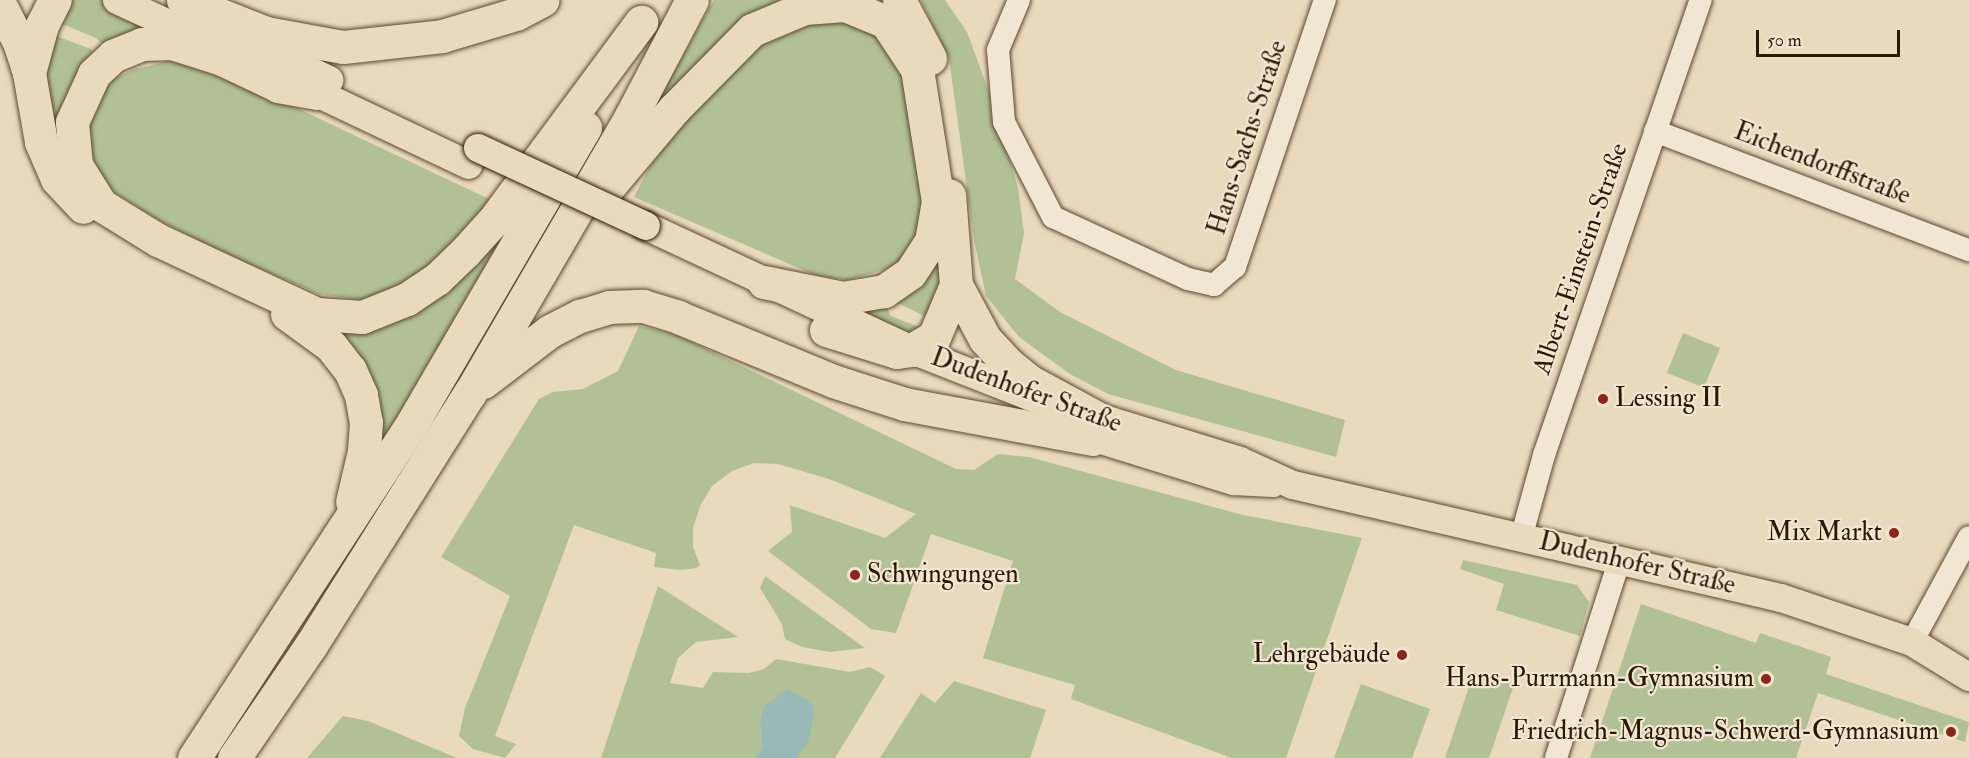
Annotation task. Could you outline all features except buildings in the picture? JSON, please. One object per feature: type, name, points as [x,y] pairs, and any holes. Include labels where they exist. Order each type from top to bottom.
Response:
[{"type":"highway","points":[[29,73],[42,25],[56,0]]},
{"type":"highway","points":[[183,0],[266,33],[343,47],[442,36],[516,14],[542,0]]},
{"type":"highway","points":[[234,758],[311,645],[470,393],[631,116],[692,0]]},
{"type":"highway","points":[[826,330],[897,352],[912,350],[934,338],[956,285],[955,243],[933,63],[900,0]]},
{"type":"highway","points":[[0,5],[19,42],[29,73],[41,142],[57,179],[90,214],[135,243],[313,330],[350,370],[361,395],[366,422],[364,451],[347,524]]},
{"type":"highway","points":[[548,258],[674,109],[752,30],[804,8],[845,5],[886,22],[917,69],[939,201],[931,241],[910,273],[884,291],[843,298],[764,282]]},
{"type":"highway","points":[[317,93],[279,86],[222,59],[172,43],[142,44],[112,56],[94,74],[72,122],[76,165],[101,206],[159,240],[306,310],[339,318],[362,317],[407,299],[437,279],[465,252],[494,220],[647,11]]},
{"type":"highway","points":[[194,758],[347,524],[485,301],[647,11]]},
{"type":"highway","points":[[956,285],[985,339],[1007,363],[1098,430]]},
{"type":"highway","points":[[470,393],[550,332],[580,316],[609,307],[643,306],[678,316],[832,381],[904,404],[1098,430]]},
{"type":"main road","points":[[117,0],[317,93],[474,156]]},
{"type":"main road","points":[[162,0],[474,156],[641,234]]},
{"type":"main road","name":"Dudenhofer Straße","points":[[641,234],[764,282],[912,350],[1098,430]]},
{"type":"main road","name":"Dudenhofer Straße","points":[[641,234],[826,330],[969,392],[1098,430],[1240,461],[1293,485],[1620,559],[1780,598],[1912,642],[1969,677]]},
{"type":"street","name":"Hans-Sachs-Straße","points":[[1019,0],[998,50],[1004,122],[1053,217],[1188,279],[1214,285],[1235,267],[1325,0]]},
{"type":"street","name":"Albert-Einstein-Straße","points":[[1521,538],[1544,455],[1701,0]]},
{"type":"street","name":"Eichendorffstraße","points":[[1655,131],[1969,250]]},
{"type":"street","points":[[1912,642],[1969,537]]},
{"type":"street","points":[[1556,758],[1620,559]]},
{"type":"green space","points":[[68,0],[106,0],[168,29],[108,49],[96,38],[55,21]]},
{"type":"green space","points":[[714,0],[789,0],[649,116]]},
{"type":"green space","points":[[921,0],[945,0],[967,32],[992,100],[1018,188],[1024,233],[1015,279],[1060,312],[1176,370],[1345,420],[1336,457],[1108,394],[1070,374],[1019,337],[986,296],[974,240],[949,58]]},
{"type":"green space","points":[[858,20],[903,56],[929,214],[900,265],[848,280],[817,276],[634,197],[649,168],[702,95],[782,26]]},
{"type":"green space","points":[[51,34],[91,49],[97,57],[56,142],[47,114],[45,61]]},
{"type":"green space","points":[[178,59],[280,100],[491,200],[429,269],[369,301],[319,294],[215,249],[151,216],[110,189],[98,173],[88,141],[90,115],[99,92],[111,80],[135,69]]},
{"type":"green space","points":[[517,219],[373,460],[332,328]]},
{"type":"green space","points":[[939,244],[948,273],[932,320],[896,302],[894,295]]},
{"type":"green space","points":[[883,300],[891,316],[926,330],[917,338],[844,311]]},
{"type":"green space","points":[[639,326],[677,335],[956,469],[974,470],[998,454],[1029,457],[1243,515],[1362,538],[1286,758],[1232,758],[1071,699],[1075,685],[983,658],[1013,561],[931,534],[896,633],[871,629],[768,551],[792,532],[790,505],[885,538],[916,514],[829,479],[778,464],[754,463],[732,471],[712,486],[701,504],[693,528],[693,547],[700,565],[696,568],[681,570],[654,567],[656,553],[574,525],[495,736],[516,744],[505,758],[473,749],[459,736],[465,708],[510,596],[441,557],[539,399],[553,392],[583,389],[618,371]]},
{"type":"green space","points":[[1683,333],[1720,348],[1704,388],[1667,373]]},
{"type":"green space","points":[[1463,560],[1577,585],[1589,602],[1580,636],[1496,610],[1504,584],[1460,569]]},
{"type":"green space","points":[[765,576],[865,648],[830,652],[802,647],[785,639],[782,624],[760,588]]},
{"type":"green space","points":[[658,586],[738,637],[696,642],[678,658],[670,683],[703,688],[713,672],[749,673],[764,669],[776,659],[850,672],[870,667],[885,676],[835,758],[796,758],[760,727],[762,748],[754,758],[601,758]]},
{"type":"green space","name":"Hans-Purrmann-Gymnasium","points":[[1641,604],[1756,643],[1760,633],[1831,657],[1826,674],[1969,722],[1965,742],[1818,693],[1796,758],[1590,758]]},
{"type":"green space","points":[[1474,672],[1514,685],[1489,758],[1445,758]]},
{"type":"green space","points":[[954,681],[1046,710],[1030,758],[880,758],[921,693],[935,703]]},
{"type":"green space","points":[[1361,684],[1430,709],[1412,758],[1334,758]]},
{"type":"green space","points":[[343,716],[368,721],[457,758],[307,758]]},
{"type":"water","points":[[787,689],[811,702],[814,714],[808,743],[796,758],[754,758],[762,748],[760,727],[763,708]]},
{"type":"place","name":"Lessing II","points":[[1603,399]]},
{"type":"place","name":"Mix Markt","points":[[1894,533]]},
{"type":"place","name":"Schwingungen","points":[[855,575]]},
{"type":"place","name":"Lehrgebäude","points":[[1402,655]]},
{"type":"place","name":"Hans-Purrmann-Gymnasium","points":[[1766,679]]},
{"type":"place","name":"Friedrich-Magnus-Schwerd-Gymnasium","points":[[1951,732]]}]
